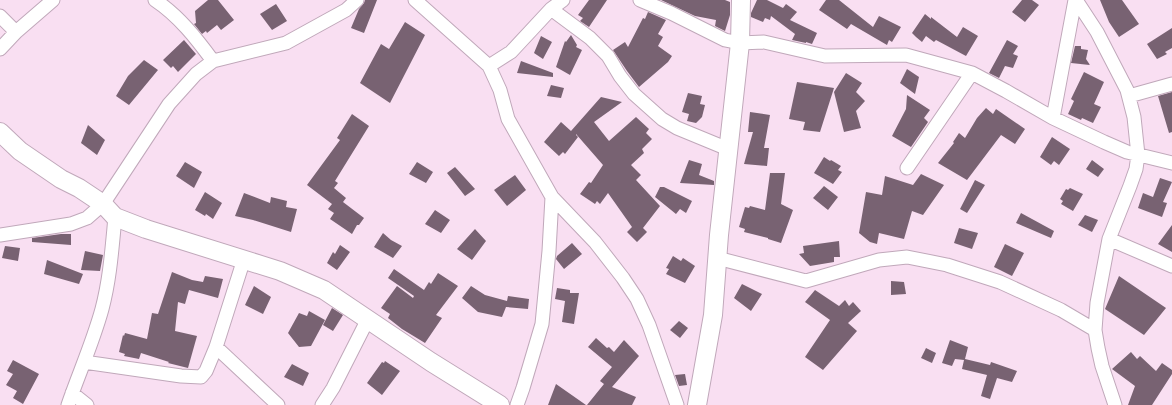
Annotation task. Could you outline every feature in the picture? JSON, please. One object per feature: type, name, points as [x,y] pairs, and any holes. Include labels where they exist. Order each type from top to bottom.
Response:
[{"type":"street","points":[[0,49],[16,32],[53,0]]},
{"type":"street","points":[[155,0],[169,10],[186,26],[213,61]]},
{"type":"street","points":[[0,235],[71,224],[87,218],[102,204],[170,104],[196,74],[213,61],[286,43],[346,10],[357,0]]},
{"type":"street","points":[[415,0],[488,66],[500,90],[508,119],[552,197],[595,242],[637,299],[649,325],[677,405]]},
{"type":"street","points":[[488,66],[511,52],[551,9],[563,0]]},
{"type":"street","points":[[640,0],[671,13],[725,40],[740,43],[764,42],[825,56],[906,55],[972,73],[1053,118],[1104,142],[1127,152],[1172,163]]},
{"type":"street","points":[[697,405],[712,315],[740,43],[741,0]]},
{"type":"street","points":[[1075,0],[1112,59],[1128,96],[1134,118],[1138,155],[1136,170],[1109,239],[1097,303],[1095,330],[1102,366],[1115,405]]},
{"type":"street","points":[[1053,118],[1075,0]]},
{"type":"street","points":[[551,9],[590,38],[608,56],[620,76],[634,94],[662,119],[687,133],[728,149]]},
{"type":"street","points":[[0,16],[16,32]]},
{"type":"street","points":[[907,168],[972,73]]},
{"type":"street","points":[[1128,96],[1172,84]]},
{"type":"street","points":[[0,132],[20,151],[61,179],[79,188],[102,204],[115,217],[146,230],[280,271],[324,290],[368,318],[431,362],[500,405]]},
{"type":"street","points":[[517,405],[542,324],[549,251],[552,197]]},
{"type":"street","points":[[87,405],[70,399],[93,339],[102,308],[109,274],[115,217]]},
{"type":"street","points":[[1109,239],[1172,266]]},
{"type":"street","points":[[717,258],[806,282],[879,260],[907,257],[947,265],[1000,282],[1061,310],[1095,330]]},
{"type":"street","points":[[84,362],[181,376],[201,377],[206,371],[216,347],[244,259]]},
{"type":"street","points":[[322,405],[368,318]]},
{"type":"street","points":[[216,347],[278,405]]},
{"type":"building","points":[[208,0],[218,0],[234,20],[221,30],[217,25],[207,33],[206,31],[202,34],[194,24],[196,23],[195,11]]},
{"type":"building","points":[[365,0],[377,0],[364,33],[351,28],[359,9]]},
{"type":"building","points":[[589,0],[607,0],[589,27],[580,21],[583,18],[578,15]]},
{"type":"building","points":[[661,0],[725,0],[730,2],[730,15],[725,31],[715,26],[716,20],[695,16]]},
{"type":"building","points":[[757,0],[767,0],[783,8],[786,4],[797,12],[790,20],[817,33],[812,44],[792,40],[795,34],[771,16],[770,20],[765,18],[763,22],[751,17],[751,13]]},
{"type":"building","points":[[826,0],[839,0],[873,27],[879,16],[901,27],[892,42],[889,40],[887,45],[851,24],[847,29],[819,10]]},
{"type":"building","points":[[1022,0],[1032,0],[1039,5],[1025,22],[1012,12]]},
{"type":"building","points":[[1100,0],[1122,0],[1139,24],[1119,37],[1109,22]]},
{"type":"building","points":[[276,4],[287,21],[272,30],[260,14]]},
{"type":"building","points":[[648,12],[666,20],[658,34],[663,37],[658,46],[672,56],[668,62],[639,87],[613,50],[625,42],[628,47],[643,18],[645,19]]},
{"type":"building","points":[[925,14],[957,37],[963,27],[978,36],[966,56],[936,40],[934,42],[926,36],[922,42],[912,33]]},
{"type":"building","points":[[405,22],[425,35],[390,103],[360,83],[381,44],[389,49]]},
{"type":"building","points":[[1172,28],[1172,48],[1165,52],[1167,54],[1157,59],[1147,44]]},
{"type":"building","points":[[571,35],[577,45],[576,47],[582,50],[570,75],[556,67],[565,41],[566,42]]},
{"type":"building","points":[[541,36],[552,42],[543,59],[534,53]]},
{"type":"building","points":[[184,40],[196,54],[178,72],[173,66],[171,68],[163,60]]},
{"type":"building","points":[[1007,40],[1018,46],[1013,54],[1018,56],[1013,68],[1005,66],[999,78],[989,73]]},
{"type":"building","points":[[1075,46],[1081,46],[1081,49],[1088,50],[1086,59],[1090,65],[1071,63]]},
{"type":"building","points":[[144,60],[158,70],[129,105],[116,96],[128,76]]},
{"type":"building","points":[[521,61],[553,73],[553,77],[517,73]]},
{"type":"building","points":[[907,69],[919,77],[915,94],[900,83]]},
{"type":"building","points":[[1084,72],[1104,82],[1094,104],[1101,107],[1093,123],[1082,118],[1081,120],[1068,114],[1074,101],[1071,99]]},
{"type":"building","points":[[846,73],[862,83],[856,92],[865,101],[856,111],[861,128],[844,132],[834,92]]},
{"type":"building","points":[[797,82],[834,88],[820,132],[803,130],[805,122],[789,119]]},
{"type":"building","points":[[551,85],[564,88],[561,98],[547,96]]},
{"type":"building","points":[[1172,92],[1172,132],[1169,133],[1158,96]]},
{"type":"building","points":[[688,93],[702,96],[700,104],[705,105],[702,117],[696,123],[687,121],[689,114],[682,112]]},
{"type":"building","points":[[907,95],[930,110],[924,118],[928,122],[911,147],[892,136],[906,109]]},
{"type":"building","points":[[601,97],[622,102],[594,122],[609,141],[636,117],[649,129],[646,133],[652,139],[642,149],[644,153],[631,165],[641,175],[636,180],[660,206],[643,228],[647,232],[637,242],[627,232],[632,227],[608,193],[600,204],[597,201],[595,204],[580,194],[589,182],[591,183],[603,165],[576,134],[578,137],[565,154],[563,152],[559,156],[544,142],[561,122],[571,131]]},
{"type":"building","points":[[986,108],[993,114],[996,109],[1025,129],[1015,144],[1001,135],[967,180],[938,163],[954,143],[953,142],[959,133],[965,138],[977,118]]},
{"type":"building","points":[[750,112],[770,115],[764,148],[769,148],[767,166],[744,164],[753,132],[748,132]]},
{"type":"building","points":[[352,114],[369,126],[335,181],[338,183],[334,188],[346,198],[343,202],[364,218],[359,225],[357,225],[352,234],[330,219],[334,213],[328,209],[332,204],[307,185],[340,140],[337,138]]},
{"type":"building","points":[[88,125],[105,140],[97,155],[81,143]]},
{"type":"building","points":[[1052,137],[1070,149],[1059,165],[1054,161],[1051,165],[1040,157]]},
{"type":"building","points":[[824,157],[841,166],[838,170],[842,172],[833,184],[814,173]]},
{"type":"building","points":[[689,160],[702,164],[699,175],[714,181],[714,185],[680,183]]},
{"type":"building","points":[[1092,160],[1104,169],[1098,177],[1086,169]]},
{"type":"building","points":[[185,162],[202,172],[194,188],[176,176]]},
{"type":"building","points":[[417,162],[433,172],[426,183],[409,174]]},
{"type":"building","points":[[455,167],[475,189],[465,196],[447,173]]},
{"type":"building","points":[[770,173],[785,173],[781,204],[793,210],[781,243],[744,232],[745,229],[739,227],[745,207],[749,208],[750,206],[765,210]]},
{"type":"building","points":[[921,174],[944,185],[923,215],[912,211],[904,239],[879,233],[877,244],[870,242],[859,233],[866,192],[882,195],[885,176],[913,185]]},
{"type":"building","points":[[515,175],[526,190],[507,206],[494,190]]},
{"type":"building","points":[[1160,178],[1172,182],[1163,202],[1167,203],[1162,217],[1138,208],[1143,193],[1153,197]]},
{"type":"building","points":[[975,180],[985,185],[967,213],[960,209]]},
{"type":"building","points":[[824,186],[838,197],[828,210],[813,198]]},
{"type":"building","points":[[660,187],[664,187],[692,201],[686,213],[680,209],[676,214],[655,197]]},
{"type":"building","points":[[1070,188],[1083,194],[1073,211],[1061,204],[1063,201],[1060,199],[1066,189],[1068,190]]},
{"type":"building","points":[[205,192],[222,203],[213,219],[206,214],[205,216],[195,210]]},
{"type":"building","points":[[244,193],[270,203],[271,197],[287,201],[286,207],[297,209],[291,232],[235,216]]},
{"type":"building","points":[[435,210],[450,220],[441,233],[425,224]]},
{"type":"building","points":[[1021,213],[1054,231],[1051,238],[1016,223]]},
{"type":"building","points":[[1085,215],[1098,220],[1092,232],[1078,225]]},
{"type":"building","points":[[1172,225],[1172,252],[1158,244]]},
{"type":"building","points":[[959,228],[978,233],[972,249],[954,243]]},
{"type":"building","points":[[475,229],[486,241],[472,260],[457,249]]},
{"type":"building","points":[[383,233],[391,240],[402,246],[393,258],[374,247]]},
{"type":"building","points":[[71,234],[71,245],[32,242],[32,238]]},
{"type":"building","points":[[839,241],[840,257],[834,257],[834,262],[810,266],[799,254],[804,253],[803,246]]},
{"type":"building","points":[[572,243],[582,254],[564,269],[556,259],[557,256]]},
{"type":"building","points":[[1005,244],[1024,253],[1012,276],[994,267]]},
{"type":"building","points":[[340,245],[350,252],[337,270],[327,263],[333,252],[335,254]]},
{"type":"building","points":[[5,246],[20,248],[18,261],[2,258]]},
{"type":"building","points":[[85,251],[103,255],[100,271],[81,270]]},
{"type":"building","points":[[673,256],[681,261],[683,258],[695,266],[685,283],[666,274],[669,269],[666,268]]},
{"type":"building","points":[[47,260],[83,274],[79,284],[44,274]]},
{"type":"building","points":[[394,269],[424,290],[429,282],[431,284],[438,273],[458,286],[436,315],[442,318],[425,343],[402,329],[388,318],[390,314],[381,308],[397,286],[413,298],[414,296],[388,278]]},
{"type":"building","points":[[172,272],[192,280],[203,282],[205,276],[223,279],[218,298],[189,290],[185,304],[178,302],[175,331],[197,336],[188,368],[168,363],[169,362],[141,353],[139,359],[124,356],[125,354],[119,352],[123,335],[124,336],[125,333],[147,339],[152,313],[158,314]]},
{"type":"building","points":[[1119,276],[1166,308],[1144,335],[1105,309]]},
{"type":"building","points":[[891,281],[904,282],[906,294],[891,295]]},
{"type":"building","points":[[742,284],[762,294],[751,311],[734,298]]},
{"type":"building","points":[[254,286],[271,297],[263,314],[245,305]]},
{"type":"building","points":[[471,286],[485,295],[507,301],[508,296],[529,299],[528,309],[506,307],[502,317],[478,312],[462,298]]},
{"type":"building","points":[[557,288],[570,290],[570,293],[579,293],[574,324],[562,322],[565,301],[555,299]]},
{"type":"building","points":[[815,290],[839,306],[845,300],[849,306],[853,302],[861,311],[848,323],[857,331],[823,370],[805,357],[830,320],[805,302]]},
{"type":"building","points":[[332,308],[343,315],[333,331],[323,325]]},
{"type":"building","points":[[309,311],[325,320],[311,346],[299,347],[288,333],[299,313],[307,316]]},
{"type":"building","points":[[679,321],[688,328],[680,338],[670,330]]},
{"type":"building","points":[[596,338],[614,352],[624,340],[639,356],[612,387],[636,397],[632,405],[587,405],[604,384],[600,381],[612,367],[588,347]]},
{"type":"building","points":[[950,340],[968,347],[965,359],[990,365],[991,362],[1017,371],[1012,382],[997,378],[990,399],[981,396],[987,375],[962,369],[964,360],[955,359],[952,366],[942,363]]},
{"type":"building","points":[[926,348],[936,353],[932,363],[921,358]]},
{"type":"building","points":[[1131,352],[1137,359],[1140,356],[1156,371],[1162,363],[1172,370],[1172,374],[1152,405],[1128,405],[1135,386],[1112,369]]},
{"type":"building","points":[[13,360],[39,374],[23,404],[13,398],[17,391],[6,385],[13,374],[7,371]]},
{"type":"building","points":[[385,361],[400,371],[382,395],[367,383],[382,362],[384,363]]},
{"type":"building","points":[[292,364],[309,373],[303,386],[284,377]]},
{"type":"building","points":[[685,374],[687,385],[679,386],[675,375]]},
{"type":"building","points":[[556,384],[586,405],[548,405]]}]
